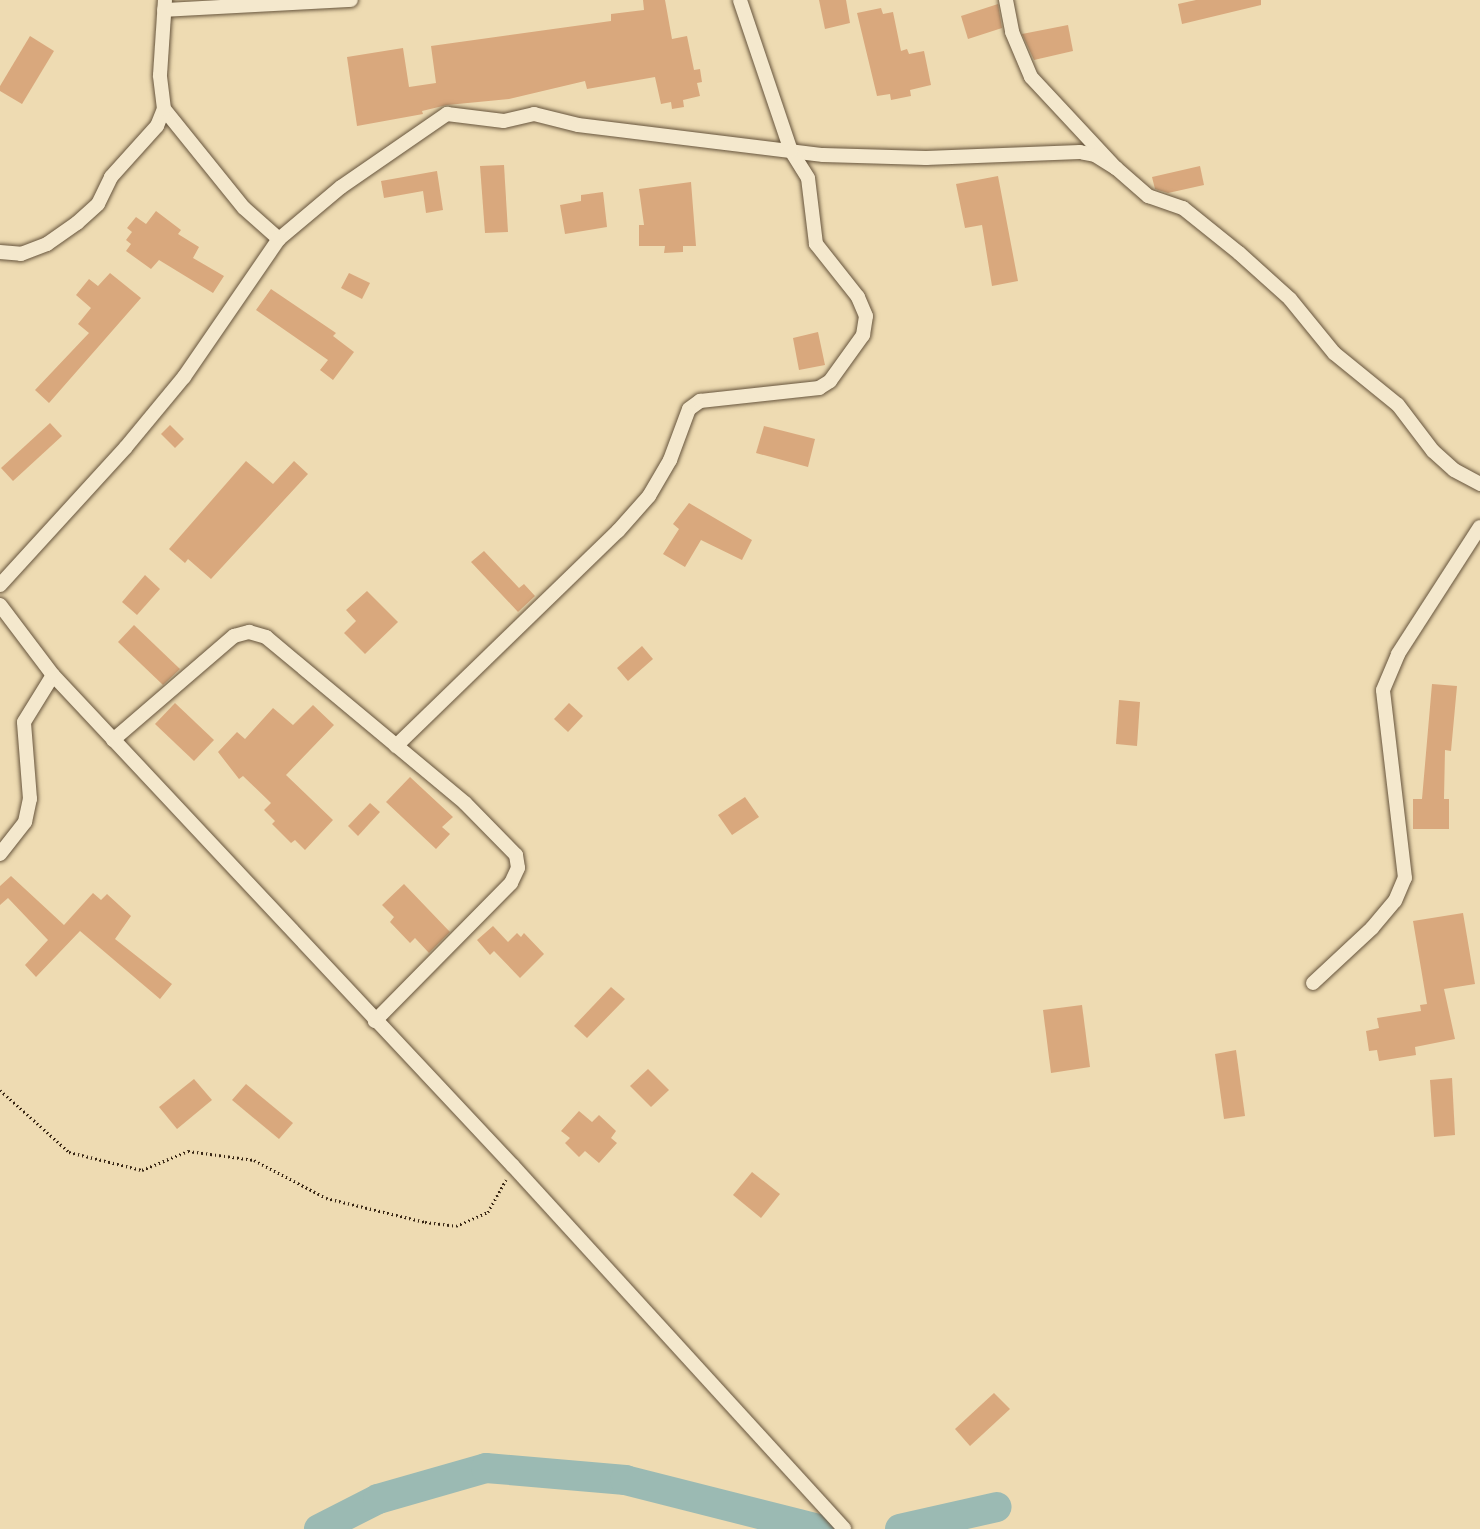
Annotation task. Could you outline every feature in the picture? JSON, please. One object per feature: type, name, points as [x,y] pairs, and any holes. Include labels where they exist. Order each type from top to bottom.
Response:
[{"type":"street","points":[[0,252],[21,254],[47,244],[77,223],[98,204],[111,177],[157,126],[164,109],[160,75],[165,5],[351,0]]},
{"type":"street","points":[[396,746],[618,531],[649,496],[670,460],[689,409],[700,401],[819,387],[830,381],[863,335],[866,316],[858,297],[816,244],[808,178],[791,152],[740,0]]},
{"type":"street","points":[[1006,0],[1012,32],[1031,77],[1116,168],[1148,196],[1183,208],[1239,253],[1290,299],[1334,353],[1398,405],[1433,451],[1454,470],[1480,484]]},
{"type":"street","points":[[164,109],[244,208],[279,239]]},
{"type":"street","points":[[0,585],[184,377],[279,239],[341,187],[447,114],[504,120],[534,114],[578,125],[791,152],[926,158],[1080,152],[1095,155],[1116,168]]},
{"type":"street","points":[[1313,983],[1372,928],[1395,901],[1405,878],[1383,690],[1398,654],[1480,527]]},
{"type":"street","points":[[0,605],[53,675],[513,1166],[844,1529]]},
{"type":"street","points":[[113,740],[234,636],[249,632],[266,637],[465,803],[516,855],[518,868],[511,883],[375,1021]]},
{"type":"street","points":[[0,854],[25,822],[30,800],[24,722],[53,675]]},
{"type":"path","points":[[0,1090],[69,1152],[142,1170],[188,1151],[254,1160],[326,1198],[425,1222],[456,1226],[488,1212],[513,1166]]},
{"type":"building","points":[[643,0],[665,0],[672,39],[687,36],[694,70],[700,69],[702,82],[697,83],[700,96],[683,100],[684,107],[672,109],[671,102],[661,104],[655,77],[587,89],[585,81],[509,99],[447,105],[422,111],[423,114],[357,126],[347,57],[403,48],[409,87],[436,83],[431,46],[611,21],[611,14],[644,10]]},
{"type":"building","points":[[819,0],[846,0],[850,23],[825,29]]},
{"type":"building","points":[[1196,0],[1261,0],[1261,5],[1182,24],[1178,4]]},
{"type":"building","points":[[998,4],[1002,28],[968,39],[961,16]]},
{"type":"building","points":[[881,8],[883,14],[893,12],[901,51],[907,49],[909,54],[924,51],[931,85],[910,90],[911,96],[891,100],[890,94],[877,96],[857,13]]},
{"type":"building","points":[[1068,25],[1073,51],[1034,60],[1022,34]]},
{"type":"building","points":[[30,36],[54,51],[22,104],[0,91],[0,86]]},
{"type":"building","points":[[504,165],[508,232],[485,233],[480,166]]},
{"type":"building","points":[[1200,166],[1204,185],[1168,193],[1155,189],[1152,177]]},
{"type":"building","points":[[437,171],[443,210],[426,213],[423,191],[384,198],[381,181]]},
{"type":"building","points":[[998,176],[1018,281],[992,286],[982,225],[965,228],[956,184]]},
{"type":"building","points":[[691,182],[696,246],[683,246],[683,252],[664,253],[665,246],[639,246],[639,225],[644,225],[639,189]]},
{"type":"building","points":[[603,192],[607,227],[565,234],[560,205],[581,201],[581,195]]},
{"type":"building","points":[[156,211],[181,230],[178,234],[199,247],[193,258],[224,276],[213,293],[159,260],[151,269],[126,251],[131,244],[126,240],[132,232],[127,228],[136,217],[146,224]]},
{"type":"building","points":[[110,273],[141,298],[49,403],[35,390],[89,333],[78,324],[91,308],[76,295],[89,279],[98,286]]},
{"type":"building","points":[[349,273],[370,283],[362,299],[341,288]]},
{"type":"building","points":[[271,289],[336,333],[333,336],[354,352],[333,380],[320,370],[328,360],[256,310]]},
{"type":"building","points":[[818,332],[825,365],[799,370],[793,338]]},
{"type":"building","points":[[50,423],[62,436],[13,481],[1,468]]},
{"type":"building","points":[[170,425],[184,439],[175,448],[161,434]]},
{"type":"building","points":[[764,426],[815,439],[808,467],[756,453]]},
{"type":"building","points":[[246,461],[273,484],[294,461],[308,474],[211,579],[188,559],[185,563],[169,549]]},
{"type":"building","points":[[689,503],[752,540],[742,560],[701,540],[685,567],[663,554],[679,529],[673,524]]},
{"type":"building","points":[[484,551],[519,588],[524,584],[535,596],[518,612],[471,562]]},
{"type":"building","points":[[145,575],[160,589],[137,615],[122,602]]},
{"type":"building","points":[[367,591],[398,622],[365,654],[344,633],[356,621],[346,610]]},
{"type":"building","points":[[134,625],[180,669],[163,685],[118,642]]},
{"type":"building","points":[[642,646],[653,659],[628,681],[617,668]]},
{"type":"building","points":[[1432,684],[1457,686],[1451,751],[1445,750],[1444,799],[1449,799],[1449,829],[1413,829],[1413,799],[1422,799]]},
{"type":"building","points":[[1119,700],[1140,702],[1137,746],[1116,744]]},
{"type":"building","points":[[175,703],[214,740],[194,761],[155,724]]},
{"type":"building","points":[[569,703],[583,716],[568,732],[554,719]]},
{"type":"building","points":[[313,705],[334,725],[286,775],[333,820],[305,850],[295,840],[291,843],[272,824],[275,821],[264,810],[271,803],[243,776],[239,779],[218,752],[237,732],[245,739],[273,708],[293,725]]},
{"type":"building","points":[[410,777],[453,817],[442,827],[450,834],[436,849],[386,802]]},
{"type":"building","points":[[745,797],[759,817],[732,835],[718,815]]},
{"type":"building","points":[[370,803],[380,812],[358,836],[348,826]]},
{"type":"building","points":[[11,876],[64,925],[93,893],[101,900],[107,894],[131,916],[115,939],[172,984],[160,999],[80,931],[36,977],[25,965],[48,940],[8,898],[0,905],[0,886]]},
{"type":"building","points":[[404,884],[450,932],[429,953],[415,938],[410,943],[390,922],[394,917],[382,905]]},
{"type":"building","points":[[1463,913],[1475,984],[1444,989],[1455,1039],[1415,1047],[1416,1055],[1379,1061],[1377,1050],[1369,1051],[1366,1031],[1379,1028],[1377,1018],[1421,1011],[1420,1005],[1427,1004],[1413,921]]},
{"type":"building","points":[[493,926],[508,942],[517,933],[521,937],[524,933],[544,954],[520,978],[494,951],[490,955],[477,940]]},
{"type":"building","points":[[611,987],[625,999],[587,1038],[574,1026]]},
{"type":"building","points":[[1082,1005],[1090,1067],[1051,1073],[1043,1010]]},
{"type":"building","points":[[1236,1050],[1245,1116],[1224,1119],[1215,1054]]},
{"type":"building","points":[[648,1069],[669,1090],[651,1107],[630,1086]]},
{"type":"building","points":[[1452,1078],[1455,1135],[1434,1137],[1430,1080]]},
{"type":"building","points":[[194,1079],[212,1100],[177,1129],[159,1107]]},
{"type":"building","points":[[246,1084],[293,1123],[279,1139],[232,1100]]},
{"type":"building","points":[[579,1111],[592,1122],[599,1115],[616,1131],[611,1138],[617,1143],[599,1163],[585,1151],[579,1157],[565,1143],[570,1138],[561,1131]]},
{"type":"building","points":[[752,1172],[780,1194],[761,1218],[733,1195]]},
{"type":"building","points":[[994,1393],[1010,1409],[970,1446],[955,1429]]},
{"type":"waterway","points":[[319,1529],[378,1499],[486,1468],[625,1480],[819,1529]]},
{"type":"waterway","points":[[900,1529],[997,1507]]}]
